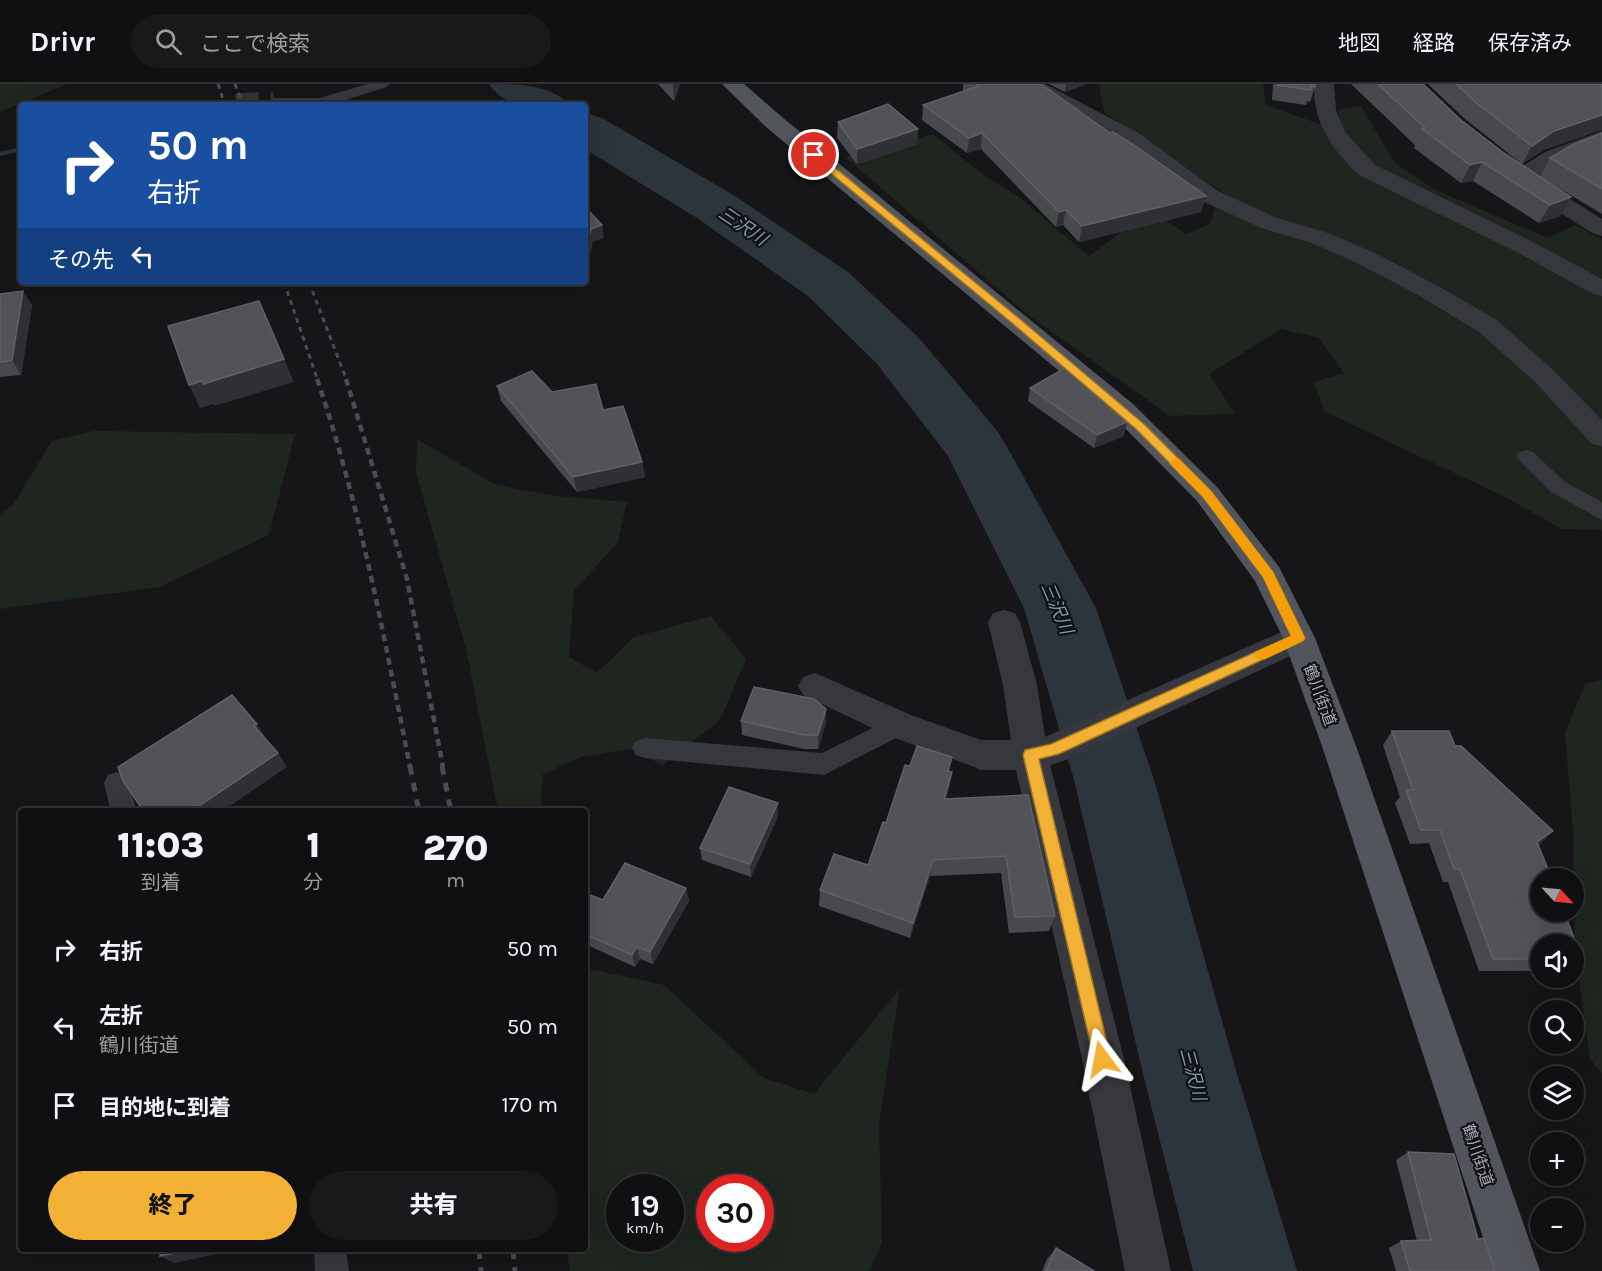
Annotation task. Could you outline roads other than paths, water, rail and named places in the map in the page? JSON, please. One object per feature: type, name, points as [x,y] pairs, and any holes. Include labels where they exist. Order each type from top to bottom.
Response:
[{"type":"main road","name":"鶴川街道","points":[[732,84],[774,123],[1123,410],[1207,494],[1268,575],[1299,638],[1339,746],[1517,1271]]},
{"type":"street","points":[[1030,84],[1128,137],[1210,196],[1269,223],[1320,238],[1366,258],[1430,291],[1488,326],[1544,376],[1602,437]]},
{"type":"street","points":[[1324,84],[1323,100],[1327,120],[1351,156],[1367,170],[1523,246],[1602,289]]},
{"type":"street","points":[[1602,137],[1513,171],[1602,229]]},
{"type":"street","points":[[1004,622],[1020,685],[1042,752],[1102,1059],[1148,1271]]},
{"type":"street","points":[[815,686],[899,725],[981,755],[1042,752],[1139,711],[1299,638]]},
{"type":"lane","points":[[293,84],[300,102]]},
{"type":"lane","points":[[326,102],[382,84]]},
{"type":"lane","points":[[1526,457],[1558,487],[1602,512]]},
{"type":"lane","points":[[645,748],[824,764],[899,725]]},
{"type":"lane","points":[[117,783],[123,808]]},
{"type":"lane","points":[[330,1252],[332,1271]]},
{"type":"waterway","name":"三沢川","points":[[512,84],[541,102]]},
{"type":"waterway","name":"三沢川","points":[[588,130],[716,207],[828,284],[898,351],[975,447],[1060,608],[1114,780],[1190,1074],[1245,1271]]},
{"type":"waterway","points":[[0,154],[18,150]]},
{"type":"railway","points":[[218,84],[224,102]]},
{"type":"railway","points":[[235,84],[242,102]]},
{"type":"railway","points":[[285,285],[318,381]]},
{"type":"railway","points":[[310,285],[347,381]]},
{"type":"railway","points":[[317,379],[346,474],[358,523],[410,767]]},
{"type":"railway","points":[[346,379],[407,579],[443,767]]},
{"type":"railway","points":[[410,766],[418,808]]},
{"type":"railway","points":[[442,766],[450,808]]},
{"type":"railway","points":[[479,1252],[481,1271]]},
{"type":"railway","points":[[513,1252],[515,1271]]}]
